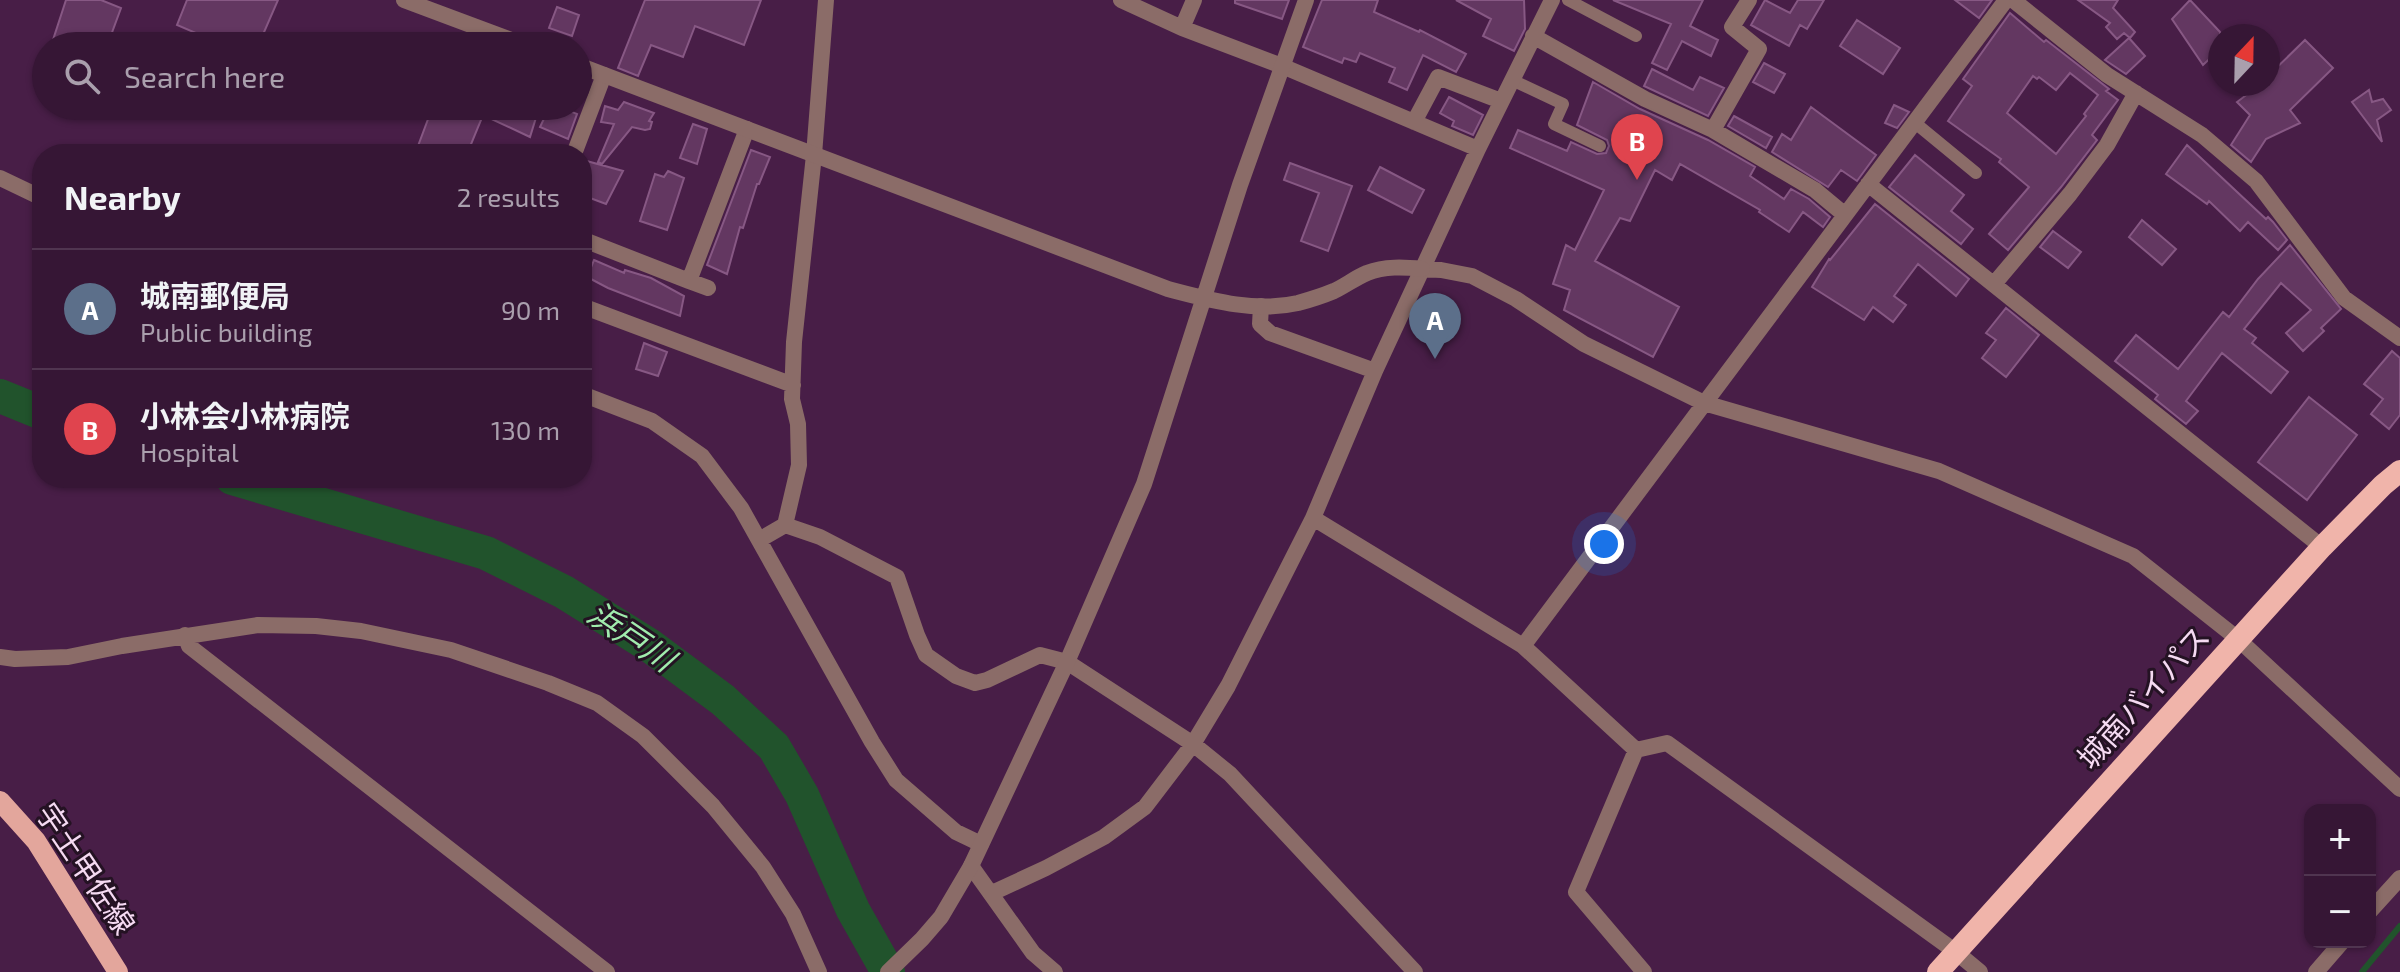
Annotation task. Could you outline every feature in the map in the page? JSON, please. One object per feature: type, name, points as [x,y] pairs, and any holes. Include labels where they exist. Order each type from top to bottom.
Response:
[{"type":"highway","name":"城南バイパス","points":[[1938,972],[2322,547],[2400,471]]},
{"type":"main road","name":"宇土甲佐線","points":[[0,801],[36,841],[118,972]]},
{"type":"street","points":[[404,0],[490,32]]},
{"type":"street","points":[[759,540],[785,525],[799,465],[798,424],[792,399],[794,342],[814,155],[826,0]]},
{"type":"street","points":[[1121,0],[1478,149]]},
{"type":"street","points":[[1182,28],[1194,0]]},
{"type":"street","points":[[888,972],[941,917],[971,866],[1067,662],[1144,484],[1203,298],[1306,0]]},
{"type":"street","points":[[992,893],[1104,837],[1145,807],[1193,744],[1228,686],[1313,518],[1422,269],[1552,0]]},
{"type":"street","points":[[1713,130],[1759,49],[1732,27],[1749,0]]},
{"type":"street","points":[[1523,646],[2006,0]]},
{"type":"street","points":[[2013,0],[2107,75],[2202,135],[2256,181],[2344,298],[2400,338]]},
{"type":"street","points":[[1533,36],[1645,99],[1713,130],[1815,190],[1845,215]]},
{"type":"street","points":[[592,70],[1168,289],[1203,298],[1237,305],[1296,303],[1334,291],[1368,273],[1398,267],[1472,276],[1516,299],[1584,344],[1704,403],[1939,471],[2133,556],[2238,639],[2400,789]]},
{"type":"street","points":[[592,107],[604,75]]},
{"type":"street","points":[[1414,122],[1438,77],[1501,101]]},
{"type":"street","points":[[1994,284],[2107,145],[2136,93]]},
{"type":"street","points":[[578,144],[587,120]]},
{"type":"street","points":[[689,281],[747,129]]},
{"type":"street","points":[[0,178],[32,193]]},
{"type":"street","points":[[1868,184],[2322,547]]},
{"type":"street","points":[[592,243],[708,288]]},
{"type":"street","points":[[1261,306],[1260,324],[1270,333],[1375,371]]},
{"type":"street","points":[[592,310],[793,385]]},
{"type":"street","points":[[592,398],[652,421],[702,456],[741,508],[896,780],[956,832],[981,844]]},
{"type":"street","points":[[1313,518],[1523,646],[1636,750]]},
{"type":"street","points":[[785,525],[820,537],[897,577],[926,655],[956,676],[975,683],[1040,655],[1067,662],[1193,744],[1230,774],[1415,972]]},
{"type":"street","points":[[0,657],[68,657],[258,625],[316,626],[361,631],[451,650],[548,683],[597,703],[643,736],[713,806],[763,867],[793,914],[819,972]]},
{"type":"street","points":[[185,635],[189,646],[607,972]]},
{"type":"street","points":[[1636,750],[1667,743],[1980,972]]},
{"type":"street","points":[[1636,750],[1576,892],[1644,972]]},
{"type":"street","points":[[971,866],[1033,953],[1055,972]]},
{"type":"street","points":[[2376,904],[2400,878]]},
{"type":"street","points":[[2316,972],[2337,948]]},
{"type":"lane","points":[[1568,0],[1636,36]]},
{"type":"lane","points":[[1512,80],[1563,104],[1554,124],[1600,146]]},
{"type":"lane","points":[[1914,122],[1976,173]]},
{"type":"building","points":[[66,0],[101,0],[121,8],[112,32],[56,32]]},
{"type":"building","points":[[187,0],[278,0],[264,32],[193,32],[177,25]]},
{"type":"building","points":[[645,0],[761,0],[744,45],[695,26],[683,57],[651,45],[638,76],[618,68]]},
{"type":"building","points":[[1235,0],[1289,0],[1282,19],[1235,3]]},
{"type":"building","points":[[1322,0],[1378,0],[1374,12],[1420,30],[1466,54],[1456,72],[1423,55],[1407,90],[1389,82],[1395,68],[1360,53],[1356,62],[1344,58],[1342,63],[1303,47]]},
{"type":"building","points":[[1456,0],[1524,0],[1525,29],[1514,51],[1483,36],[1491,19]]},
{"type":"building","points":[[1613,0],[1703,0],[1690,26],[1718,40],[1711,56],[1682,41],[1667,70],[1652,63],[1671,24]]},
{"type":"building","points":[[1765,0],[1790,13],[1798,0],[1824,0],[1807,29],[1800,25],[1789,46],[1751,25]]},
{"type":"building","points":[[1955,0],[1992,0],[1979,18]]},
{"type":"building","points":[[2078,0],[2118,0],[2113,8],[2135,32],[2130,38],[2124,33],[2117,39],[2106,27],[2110,23]]},
{"type":"building","points":[[2190,0],[2212,24],[2208,24],[2208,60],[2203,65],[2172,19]]},
{"type":"building","points":[[557,7],[579,15],[573,32],[549,28]]},
{"type":"building","points":[[2010,13],[2109,89],[2106,91],[2118,100],[2092,135],[2097,140],[2008,250],[1989,234],[2029,187],[1999,162],[2001,159],[1948,121],[1972,86],[1963,79]],"holes":[[[2070,73],[2098,95],[2084,114],[2086,116],[2056,154],[2007,113],[2033,76],[2056,90]]]},
{"type":"building","points":[[1857,20],[1900,48],[1883,74],[1840,46]]},
{"type":"building","points":[[2129,38],[2145,56],[2126,74],[2105,60]]},
{"type":"building","points":[[2305,40],[2333,68],[2290,110],[2300,123],[2266,139],[2251,162],[2231,145],[2250,115],[2237,102],[2245,96],[2280,96],[2280,64]]},
{"type":"building","points":[[1764,63],[1785,74],[1774,93],[1753,82]]},
{"type":"building","points":[[1652,69],[1693,90],[1700,77],[1724,88],[1708,116],[1644,86]]},
{"type":"building","points":[[1593,82],[1755,167],[1750,176],[1784,199],[1791,189],[1830,217],[1823,227],[1803,212],[1789,232],[1760,210],[1680,164],[1672,180],[1655,170],[1630,221],[1620,218],[1595,261],[1679,307],[1653,357],[1564,310],[1570,290],[1553,284],[1566,245],[1575,250],[1604,190],[1510,148],[1518,130],[1567,151],[1571,142],[1597,154],[1606,153],[1609,146],[1607,140],[1577,125]]},
{"type":"building","points":[[2369,90],[2372,102],[2383,99],[2391,110],[2377,120],[2382,142],[2352,102]]},
{"type":"building","points":[[1449,97],[1483,115],[1473,135],[1452,126],[1454,121],[1440,113]]},
{"type":"building","points":[[624,102],[654,113],[649,121],[652,122],[650,129],[632,127],[602,164],[598,162],[614,124],[601,122],[605,106],[618,110]]},
{"type":"building","points":[[1894,105],[1909,112],[1897,128],[1885,123]]},
{"type":"building","points":[[1811,107],[1876,155],[1857,181],[1841,170],[1828,187],[1772,152],[1782,134],[1791,140]]},
{"type":"building","points":[[1734,116],[1772,137],[1766,148],[1728,126]]},
{"type":"building","points":[[428,120],[481,120],[471,144],[419,144]]},
{"type":"building","points":[[494,120],[535,120],[530,137]]},
{"type":"building","points":[[543,120],[575,120],[568,139],[540,127]]},
{"type":"building","points":[[693,124],[707,129],[697,164],[680,158]]},
{"type":"building","points":[[2187,145],[2266,219],[2268,217],[2273,222],[2287,240],[2278,250],[2248,222],[2240,231],[2209,201],[2207,204],[2166,174]]},
{"type":"building","points":[[751,150],[770,157],[757,184],[743,228],[740,227],[727,274],[707,265]]},
{"type":"building","points":[[1915,155],[1964,195],[1951,211],[1973,229],[1961,244],[1889,187]]},
{"type":"building","points":[[592,162],[623,171],[606,204],[592,199]]},
{"type":"building","points":[[1290,163],[1352,186],[1328,251],[1301,241],[1319,193],[1284,180]]},
{"type":"building","points":[[1380,167],[1424,190],[1412,213],[1368,190]]},
{"type":"building","points":[[668,171],[684,178],[667,230],[640,221],[655,174],[664,177]]},
{"type":"building","points":[[1875,204],[1969,279],[1956,296],[1918,264],[1894,296],[1906,305],[1893,322],[1873,307],[1864,320],[1812,287],[1829,259]]},
{"type":"building","points":[[2142,220],[2176,249],[2162,265],[2129,237]]},
{"type":"building","points":[[2053,231],[2081,252],[2068,268],[2040,247]]},
{"type":"building","points":[[2290,245],[2341,309],[2303,351],[2286,333],[2311,310],[2281,283],[2244,329],[2256,338],[2252,343],[2288,372],[2271,393],[2222,353],[2186,401],[2198,411],[2186,424],[2155,399],[2158,395],[2115,361],[2136,335],[2178,369],[2223,312],[2229,317],[2258,279]]},
{"type":"building","points":[[594,260],[624,273],[625,270],[651,278],[684,296],[680,316],[592,280]]},
{"type":"building","points":[[2006,308],[2039,335],[2006,377],[1982,358],[1996,340],[1986,333]]},
{"type":"building","points":[[644,343],[667,352],[658,376],[636,369]]},
{"type":"building","points":[[2392,351],[2400,358],[2400,415],[2389,429],[2371,414],[2383,399],[2364,384]]},
{"type":"building","points":[[2309,397],[2357,435],[2307,500],[2258,462]]},
{"type":"waterway","name":"浜戸川","points":[[0,396],[32,409]]},
{"type":"waterway","name":"浜戸川","points":[[266,488],[486,553],[564,592],[649,645],[723,700],[774,747],[802,795],[853,910],[888,972]]},
{"type":"waterway","points":[[2362,972],[2400,926]]},
{"type":"place","name":"小林会小林病院","points":[[1637,180]]},
{"type":"place","name":"城南郵便局","points":[[1435,359]]}]
